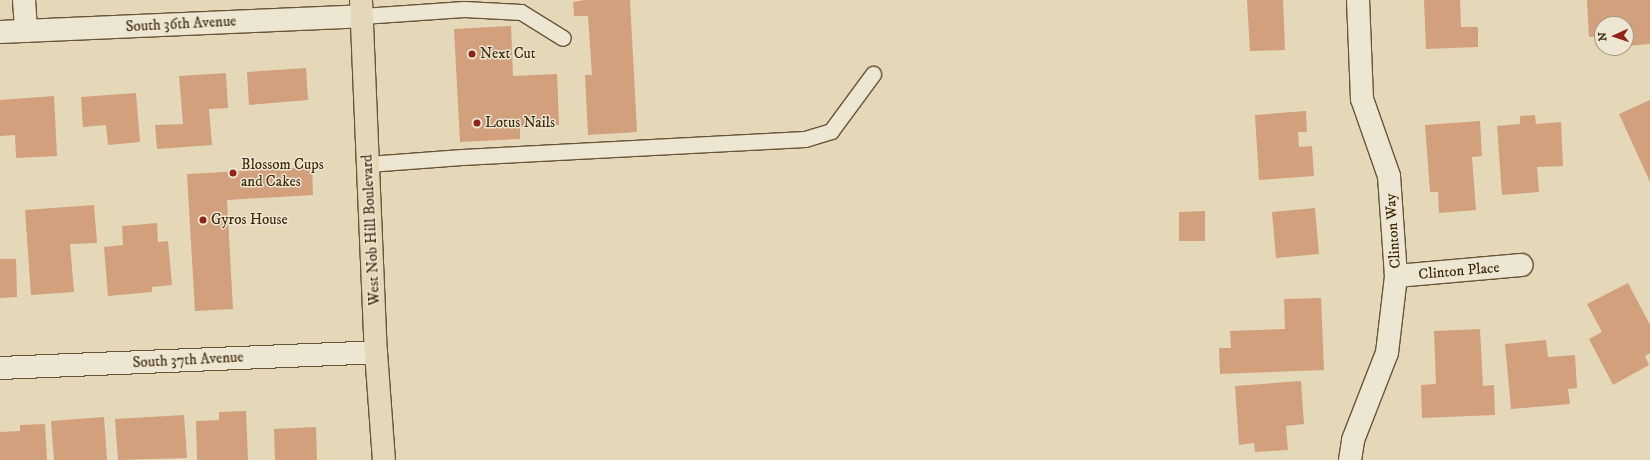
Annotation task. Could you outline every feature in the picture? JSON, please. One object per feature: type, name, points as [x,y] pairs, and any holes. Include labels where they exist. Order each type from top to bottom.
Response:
[{"type":"main road","name":"West Nob Hill Boulevard","points":[[361,8],[376,352],[384,460]]},
{"type":"street","points":[[24,0],[26,31]]},
{"type":"street","name":"Clinton Way","points":[[1350,460],[1353,440],[1387,354],[1396,276],[1389,176],[1362,98],[1358,0]]},
{"type":"street","name":"South 36th Avenue","points":[[0,32],[361,8]]},
{"type":"street","name":"Clinton Place","points":[[1396,276],[1522,265]]},
{"type":"street","name":"South 37th Avenue","points":[[0,368],[376,352]]},
{"type":"lane","points":[[361,8],[464,9],[521,12],[564,38]]},
{"type":"lane","points":[[368,164],[517,154],[805,139],[830,131],[873,74]]},
{"type":"building","points":[[584,0],[630,0],[637,132],[588,135],[585,75],[592,75],[588,16],[574,16],[573,2]]},
{"type":"building","points":[[1247,0],[1283,0],[1285,50],[1250,51]]},
{"type":"building","points":[[1424,0],[1460,0],[1461,27],[1478,27],[1478,47],[1426,49]]},
{"type":"building","points":[[1587,0],[1650,0],[1650,44],[1634,45],[1634,16],[1594,16],[1594,37],[1589,37]]},
{"type":"building","points":[[511,26],[513,76],[557,74],[559,125],[520,127],[520,139],[460,142],[454,29]]},
{"type":"building","points":[[306,68],[308,100],[249,105],[247,72]]},
{"type":"building","points":[[226,73],[228,108],[209,109],[212,145],[157,149],[155,125],[183,124],[179,76]]},
{"type":"building","points":[[136,93],[140,142],[108,145],[106,125],[83,127],[81,97]]},
{"type":"building","points":[[54,96],[57,156],[16,158],[15,135],[0,136],[0,100]]},
{"type":"building","points":[[1650,100],[1650,182],[1619,114]]},
{"type":"building","points":[[1306,111],[1307,132],[1298,132],[1299,147],[1312,146],[1314,176],[1259,180],[1255,115]]},
{"type":"building","points":[[1535,115],[1536,124],[1561,122],[1563,166],[1537,167],[1539,192],[1502,195],[1497,126],[1520,124],[1520,116]]},
{"type":"building","points":[[1480,121],[1482,156],[1472,157],[1476,210],[1439,213],[1438,192],[1430,192],[1425,125]]},
{"type":"building","points":[[312,167],[313,195],[227,200],[233,309],[195,311],[187,174]]},
{"type":"building","points":[[94,205],[97,243],[70,244],[74,292],[31,295],[25,210]]},
{"type":"building","points":[[1315,208],[1319,254],[1276,258],[1272,212]]},
{"type":"building","points":[[1205,211],[1205,241],[1179,241],[1179,212]]},
{"type":"building","points":[[157,223],[158,242],[168,241],[172,285],[152,287],[152,292],[108,296],[104,247],[123,245],[122,226]]},
{"type":"building","points":[[0,259],[16,259],[17,297],[0,298]]},
{"type":"building","points":[[1628,283],[1650,325],[1650,353],[1645,356],[1649,365],[1613,385],[1589,339],[1602,332],[1587,304]]},
{"type":"building","points":[[1321,298],[1324,370],[1220,374],[1219,348],[1231,348],[1230,331],[1285,329],[1284,299]]},
{"type":"building","points":[[1480,329],[1483,386],[1494,385],[1495,415],[1422,418],[1421,385],[1436,384],[1434,331]]},
{"type":"building","points":[[1546,340],[1548,357],[1575,355],[1577,388],[1568,389],[1570,404],[1511,409],[1505,344]]},
{"type":"building","points":[[1301,381],[1304,424],[1286,426],[1288,450],[1255,452],[1254,443],[1239,445],[1235,386]]},
{"type":"building","points":[[246,411],[248,460],[197,460],[196,421],[219,420],[219,412]]},
{"type":"building","points":[[184,415],[187,458],[118,460],[115,419]]},
{"type":"building","points":[[104,417],[107,460],[54,460],[51,421]]},
{"type":"building","points":[[45,424],[47,460],[0,460],[0,432],[20,431],[20,425]]},
{"type":"building","points":[[316,427],[317,460],[275,460],[274,429]]},
{"type":"place","name":"Next Cut","points":[[472,54]]},
{"type":"place","name":"Lotus Nails","points":[[477,123]]},
{"type":"place","name":"Blossom Cups and Cakes","points":[[233,173]]},
{"type":"place","name":"Gyros House","points":[[203,220]]}]
